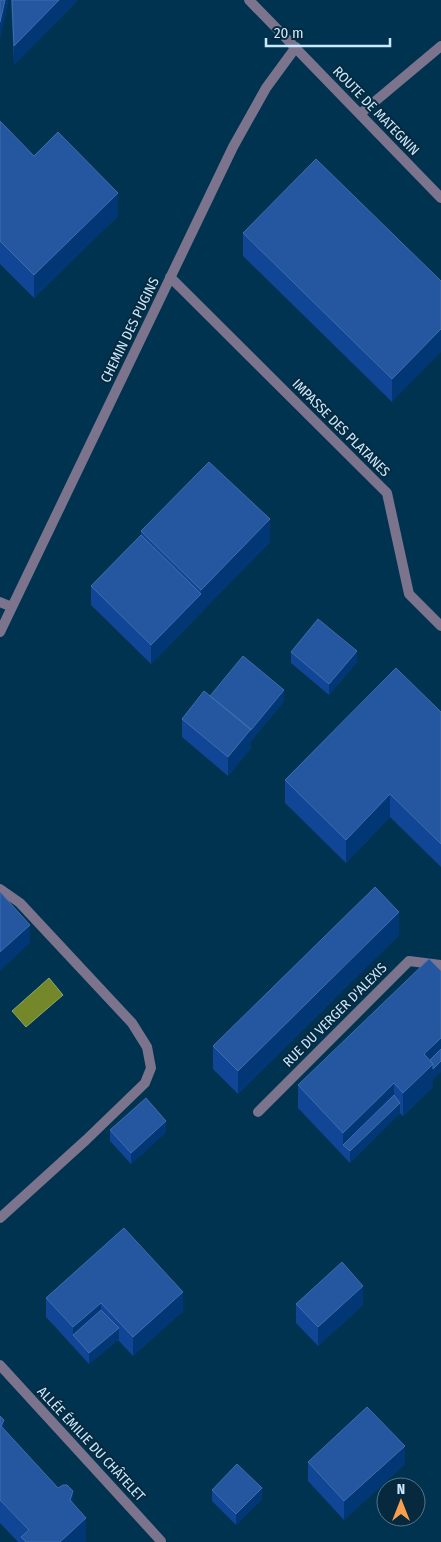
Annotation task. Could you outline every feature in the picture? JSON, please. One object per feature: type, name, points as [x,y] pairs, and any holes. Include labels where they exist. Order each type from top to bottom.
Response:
[{"type":"street","name":"ROUTE DE MATEGNIN","points":[[249,0],[441,198]]},
{"type":"street","points":[[360,114],[441,46]]},
{"type":"street","name":"CHEMIN DES PUGINS","points":[[0,632],[233,147],[266,88],[296,47]]},
{"type":"street","name":"IMPASSE DES PLATANES","points":[[170,277],[387,493],[409,594],[441,626]]},
{"type":"street","points":[[0,602],[12,607]]},
{"type":"street","points":[[0,889],[20,903],[132,1023],[147,1047],[151,1068],[145,1083],[86,1140],[0,1218]]},
{"type":"street","name":"RUE DU VERGER D'ALEXIS","points":[[258,1112],[409,961],[441,964]]},
{"type":"street","name":"ALLÉE ÉMILIE DU CHÂTELET","points":[[0,1365],[161,1542]]},
{"type":"shaded area","points":[[49,978],[63,995],[26,1027],[12,1011]]},
{"type":"building","points":[[0,0],[5,0],[0,22]]},
{"type":"building","points":[[12,0],[59,0],[14,46]]},
{"type":"building","points":[[0,121],[34,156],[58,132],[118,193],[34,275],[0,241]]},
{"type":"building","points":[[316,159],[441,281],[441,329],[392,379],[243,233]]},
{"type":"building","points":[[209,462],[270,519],[201,590],[141,531]]},
{"type":"building","points":[[141,535],[201,594],[151,645],[91,586]]},
{"type":"building","points":[[318,619],[357,651],[329,684],[291,652]]},
{"type":"building","points":[[243,656],[284,690],[251,730],[210,696]]},
{"type":"building","points":[[396,668],[441,712],[441,844],[390,794],[346,840],[285,780]]},
{"type":"building","points":[[204,691],[251,729],[228,757],[182,719]]},
{"type":"building","points":[[375,887],[399,912],[238,1071],[213,1046]]},
{"type":"building","points":[[0,892],[30,925],[0,952]]},
{"type":"building","points":[[429,959],[441,971],[441,1038],[424,1054],[433,1064],[403,1093],[394,1083],[343,1133],[298,1085]]},
{"type":"building","points":[[441,1049],[441,1061],[433,1069],[433,1064],[430,1060]]},
{"type":"building","points":[[394,1095],[400,1103],[350,1151],[343,1145]]},
{"type":"building","points":[[146,1098],[166,1121],[131,1153],[110,1130]]},
{"type":"building","points":[[124,1228],[183,1292],[133,1337],[101,1303],[73,1327],[46,1298]]},
{"type":"building","points":[[342,1262],[363,1286],[318,1327],[296,1304]]},
{"type":"building","points":[[101,1310],[119,1328],[89,1353],[73,1335]]},
{"type":"building","points":[[367,1407],[405,1446],[344,1501],[308,1462]]},
{"type":"building","points":[[0,1416],[4,1420],[1,1426],[58,1488],[67,1485],[73,1491],[70,1500],[86,1518],[60,1542],[26,1542],[21,1537],[29,1530],[0,1500]]},
{"type":"building","points":[[237,1464],[262,1488],[236,1514],[212,1490]]}]
